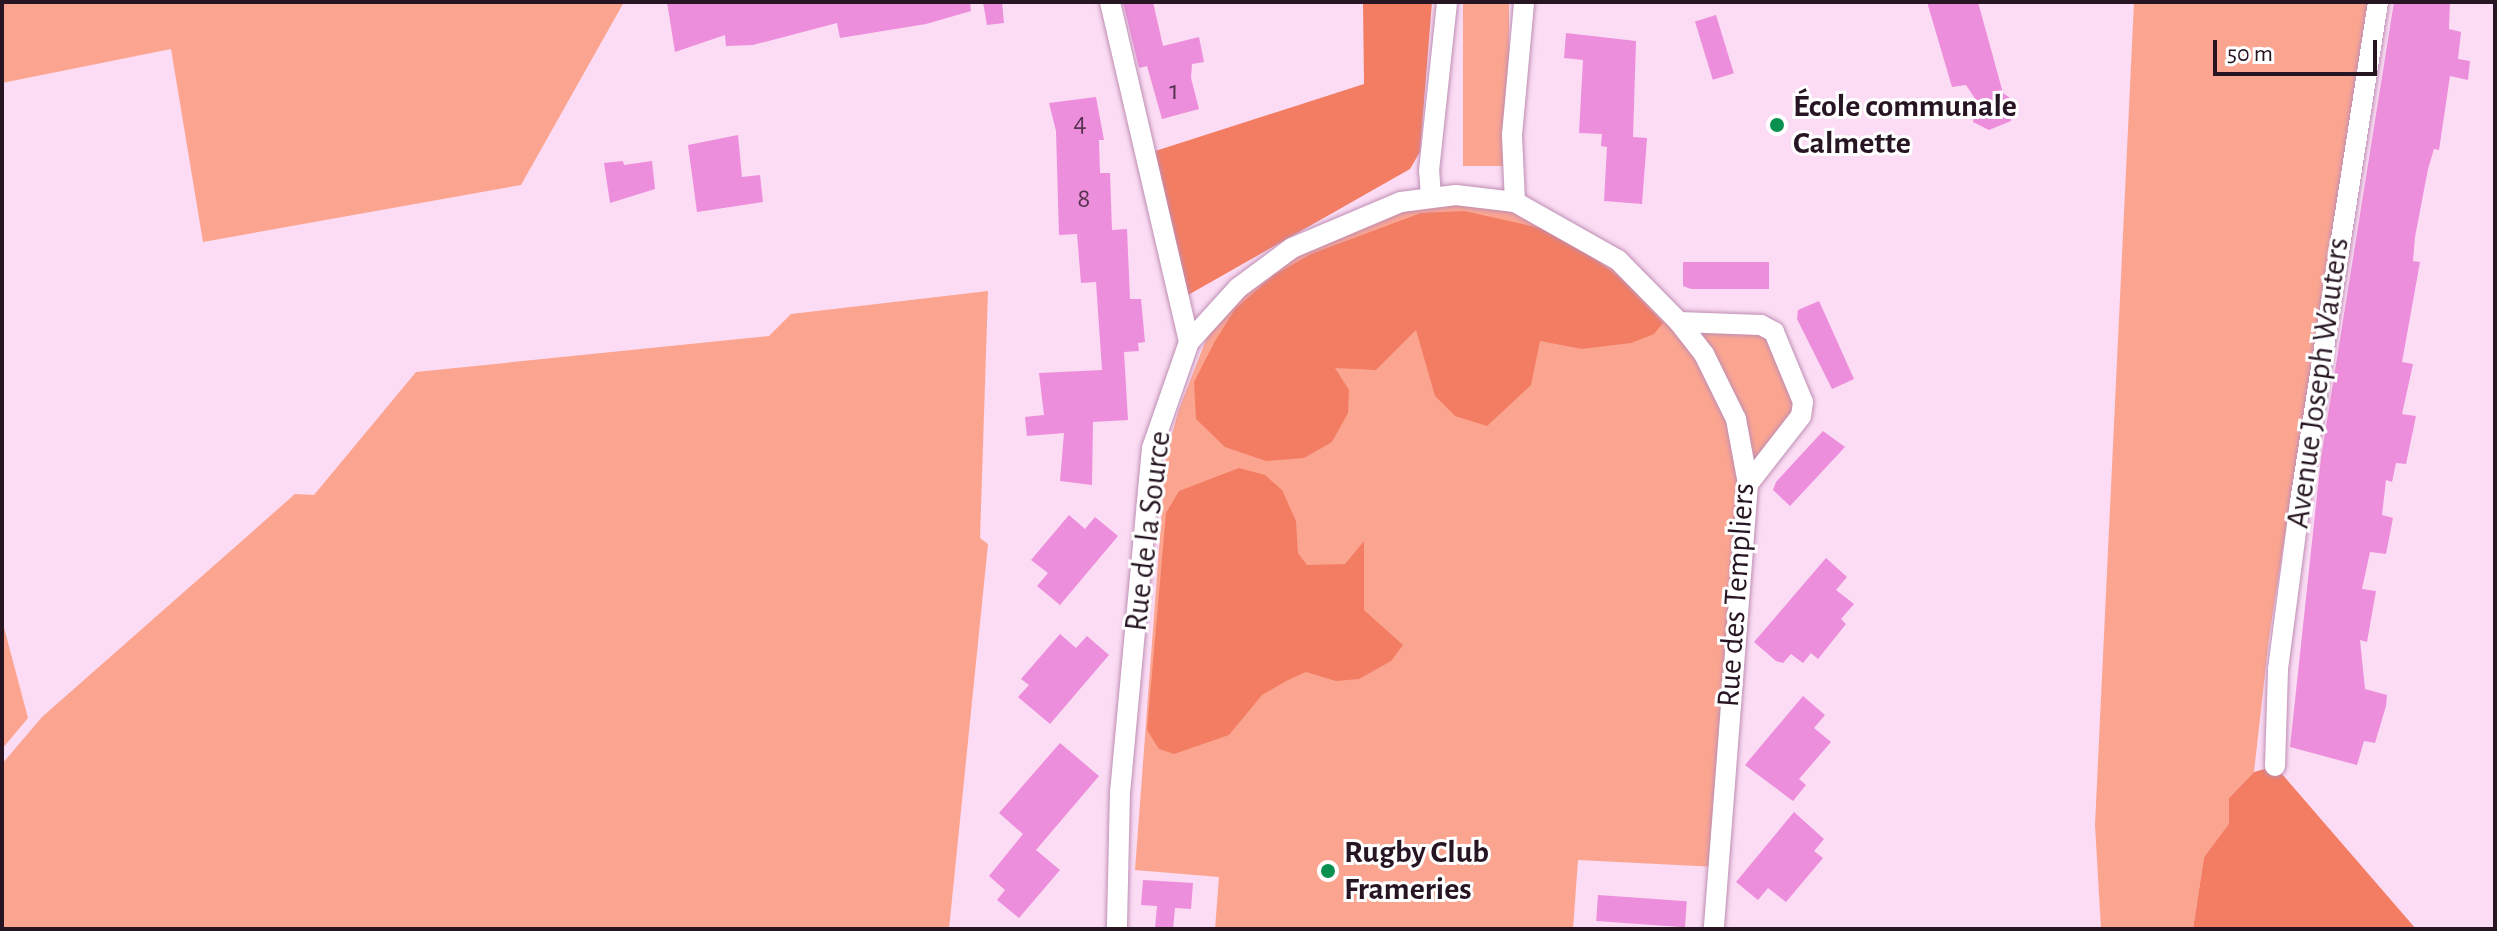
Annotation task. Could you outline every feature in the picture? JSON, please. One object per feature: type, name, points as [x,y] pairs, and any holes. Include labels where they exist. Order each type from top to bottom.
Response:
[{"type":"street","points":[[1110,2],[1189,342]]},
{"type":"street","points":[[1431,197],[1429,171],[1447,2]]},
{"type":"street","points":[[1515,202],[1512,135],[1524,2]]},
{"type":"street","name":"Avenue Joseph Wauters","points":[[2275,766],[2278,669],[2300,502],[2378,2]]},
{"type":"street","name":"Rue des Templiers","points":[[1189,342],[1238,288],[1292,248],[1361,216],[1431,197],[1484,196],[1515,202],[1618,260],[1679,322],[1704,354],[1736,419],[1748,484],[1714,929]]},
{"type":"street","points":[[1679,322],[1761,325],[1774,332],[1780,346],[1803,402],[1801,416],[1748,484]]},
{"type":"street","name":"Rue de la Source","points":[[1117,929],[1118,819],[1152,448],[1189,342]]},
{"type":"shaded area","points":[[2,2],[624,2],[521,185],[203,242],[171,49],[2,83]]},
{"type":"shaded area","points":[[1363,2],[1432,2],[1420,152],[1410,169],[1181,299],[1146,154],[1364,84]]},
{"type":"shaded area","points":[[1463,2],[1509,2],[1509,166],[1463,166]]},
{"type":"shaded area","points":[[2134,2],[2368,2],[2269,638],[2254,772],[2229,798],[2230,824],[2204,857],[2193,929],[2101,929],[2095,825]]},
{"type":"shaded area","points":[[1484,196],[1618,260],[1679,322],[1761,325],[1803,402],[1748,485],[1717,867],[1578,860],[1573,929],[1215,929],[1219,877],[1135,870],[1166,455],[1179,409],[1216,314],[1238,288],[1361,216]]},
{"type":"shaded area","points":[[1464,211],[1540,228],[1577,246],[1619,277],[1663,323],[1654,334],[1631,343],[1582,349],[1540,341],[1531,385],[1487,426],[1455,416],[1435,396],[1416,330],[1376,370],[1335,368],[1349,390],[1348,413],[1332,442],[1304,458],[1266,461],[1225,447],[1196,419],[1194,382],[1215,341],[1235,309],[1274,275],[1311,254],[1421,213]]},
{"type":"shaded area","points":[[988,291],[980,538],[988,544],[949,929],[2,929],[2,764],[42,717],[295,494],[314,495],[416,372],[769,336],[791,314]]},
{"type":"shaded area","points":[[1239,468],[1265,475],[1282,490],[1296,521],[1298,553],[1307,565],[1345,564],[1364,541],[1364,610],[1403,645],[1391,661],[1359,679],[1336,681],[1306,672],[1288,680],[1262,695],[1229,735],[1174,754],[1159,749],[1147,730],[1166,513],[1179,491]]},
{"type":"shaded area","points":[[2,620],[28,718],[2,749]]},
{"type":"shaded area","points":[[2275,766],[2416,929],[2193,929],[2204,857],[2229,824],[2229,798],[2254,772]]},
{"type":"building","points":[[667,2],[970,2],[971,11],[926,24],[840,38],[837,23],[753,45],[726,46],[725,35],[675,52]]},
{"type":"building","points":[[983,2],[1002,2],[1004,23],[987,25]]},
{"type":"building","points":[[1123,2],[1153,2],[1163,46],[1199,37],[1204,62],[1192,64],[1191,78],[1199,109],[1162,119],[1147,66],[1139,68]]},
{"type":"building","points":[[1927,2],[1978,2],[2003,93],[2013,100],[2011,121],[1989,130],[1973,122],[1976,100],[1966,85],[1952,87]]},
{"type":"building","points":[[2394,2],[2450,2],[2449,29],[2461,32],[2458,59],[2470,61],[2468,80],[2450,76],[2439,150],[2434,149],[2428,169],[2415,237],[2413,261],[2420,262],[2402,362],[2413,364],[2402,414],[2416,416],[2406,464],[2396,463],[2392,482],[2386,480],[2382,515],[2393,518],[2386,554],[2370,552],[2362,589],[2376,591],[2367,642],[2360,640],[2365,689],[2387,695],[2386,706],[2375,743],[2364,741],[2357,765],[2290,747],[2321,458]]},
{"type":"building","points":[[1716,15],[1734,73],[1713,80],[1695,21]]},
{"type":"building","points":[[1566,33],[1636,41],[1633,137],[1647,138],[1642,204],[1604,201],[1607,147],[1601,146],[1602,134],[1579,133],[1583,60],[1564,58]]},
{"type":"building","points":[[1096,97],[1104,140],[1099,140],[1100,173],[1110,173],[1112,230],[1127,229],[1130,299],[1141,299],[1145,342],[1138,343],[1139,351],[1124,352],[1128,420],[1093,422],[1092,485],[1060,481],[1064,433],[1027,436],[1025,417],[1044,415],[1039,373],[1102,370],[1096,282],[1081,283],[1077,234],[1059,235],[1056,131],[1049,103]]},
{"type":"building","points":[[738,135],[742,177],[760,175],[763,202],[697,212],[688,145]]},
{"type":"building","points":[[623,161],[624,165],[652,161],[655,189],[610,203],[604,163]]},
{"type":"building","points":[[1683,262],[1769,262],[1769,289],[1691,289],[1683,286]]},
{"type":"building","points":[[1819,301],[1854,379],[1832,389],[1797,319],[1798,310]]},
{"type":"building","points":[[1823,431],[1845,447],[1790,506],[1773,490],[1776,482]]},
{"type":"building","points":[[1069,515],[1085,529],[1095,517],[1118,536],[1060,605],[1037,586],[1048,573],[1031,560]]},
{"type":"building","points":[[1826,558],[1847,577],[1836,590],[1854,604],[1841,619],[1846,624],[1818,659],[1811,653],[1803,663],[1791,654],[1783,663],[1776,661],[1754,642]]},
{"type":"building","points":[[1060,634],[1076,648],[1087,636],[1109,655],[1050,724],[1018,697],[1029,685],[1021,679]]},
{"type":"building","points":[[1803,696],[1825,715],[1814,728],[1831,742],[1799,779],[1806,785],[1793,801],[1745,765]]},
{"type":"building","points":[[1060,743],[1099,776],[1036,850],[1060,870],[1019,918],[997,900],[1005,890],[989,876],[1023,834],[999,813]]},
{"type":"building","points":[[1794,812],[1824,839],[1814,851],[1823,858],[1786,902],[1768,888],[1758,900],[1736,882]]},
{"type":"building","points":[[1143,880],[1193,883],[1191,909],[1175,908],[1173,929],[1155,929],[1157,906],[1141,905]]},
{"type":"building","points":[[1598,895],[1687,901],[1685,927],[1596,921]]},
{"type":"place","name":"École communale Calmette","points":[[1777,125]]},
{"type":"place","name":"Rugby Club Frameries","points":[[1328,871]]}]
